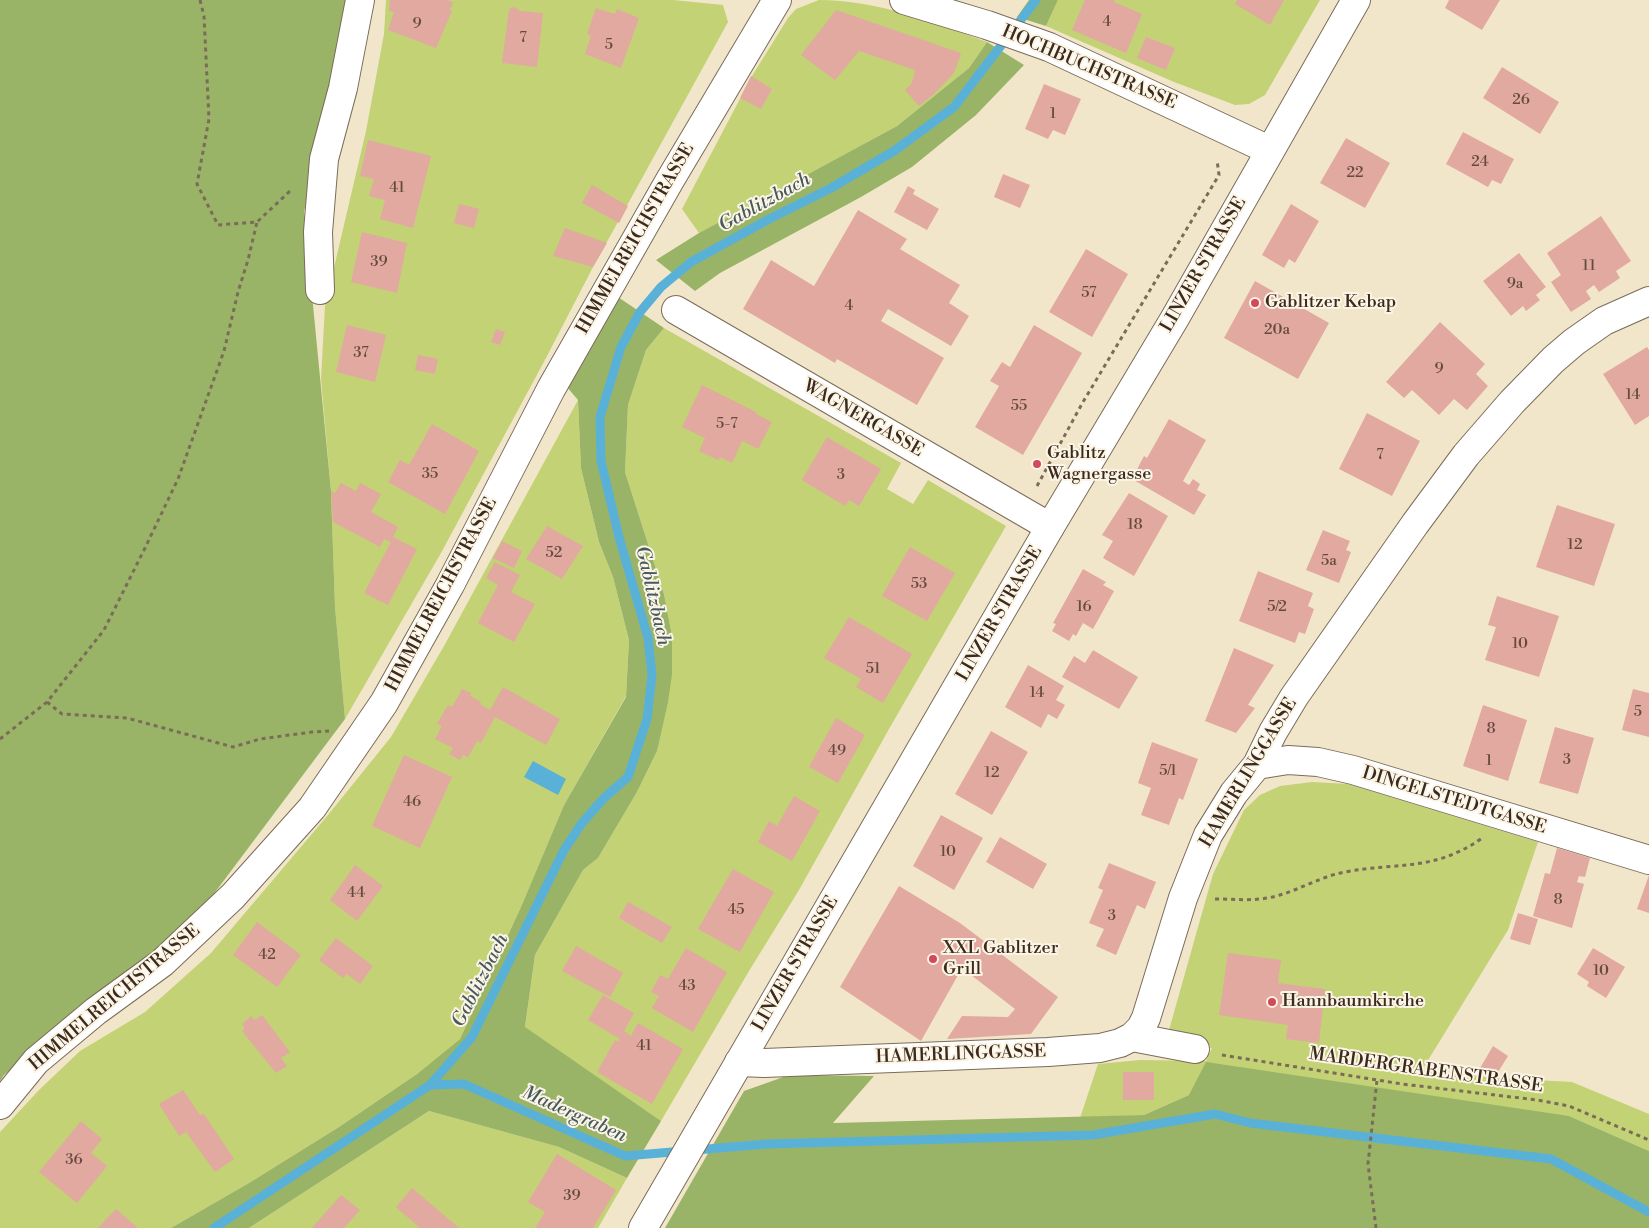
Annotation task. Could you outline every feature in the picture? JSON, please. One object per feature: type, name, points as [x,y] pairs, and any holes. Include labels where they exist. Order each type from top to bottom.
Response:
[{"type":"street","points":[[320,290],[318,232],[324,159],[343,88],[360,0]]},
{"type":"street","name":"HIMMELREICHSTRASSE","points":[[0,1105],[36,1061],[96,1011],[162,963],[233,896],[312,808],[384,703],[450,585],[551,389],[670,180],[777,0]]},
{"type":"street","name":"HOCHBUCHSTRASSE","points":[[904,0],[978,15],[1269,150]]},
{"type":"street","name":"LINZER STRASSE","points":[[643,1228],[1170,325],[1356,0]]},
{"type":"street","name":"HAMERLINGGASSE","points":[[739,1062],[764,1063],[1048,1052],[1100,1048],[1120,1043],[1132,1036],[1141,1028],[1146,1018],[1183,898],[1208,835],[1234,793],[1256,766],[1273,732],[1294,697],[1415,524],[1466,455],[1512,402],[1553,360],[1574,342],[1604,321],[1649,301]]},
{"type":"street","name":"WAGNERGASSE","points":[[676,310],[1050,528]]},
{"type":"street","name":"DINGELSTEDTGASSE","points":[[1256,766],[1288,760],[1318,762],[1353,770],[1649,860]]},
{"type":"street","points":[[1132,1036],[1195,1050]]},
{"type":"path","points":[[200,0],[204,16],[208,63],[210,119],[198,184],[218,225],[256,222]]},
{"type":"path","points":[[0,739],[47,702],[104,630],[178,479],[224,351],[256,222],[324,159]]},
{"type":"path","points":[[47,702],[62,714],[127,718],[233,748],[260,740],[312,732],[365,730]]},
{"type":"path","points":[[1183,898],[1260,900],[1280,895],[1344,872],[1442,860],[1466,849],[1512,818]]},
{"type":"path","name":"MARDERGRABENSTRASSE","points":[[1195,1050],[1377,1080],[1537,1100],[1569,1106],[1649,1140]]},
{"type":"path","points":[[1376,1228],[1368,1164],[1377,1080]]},
{"type":"green space","points":[[0,0],[347,0],[304,212],[331,491],[335,607],[345,719],[189,927],[91,1003],[4,1075],[0,1081]]},
{"type":"green space","points":[[386,0],[673,0],[723,5],[728,22],[592,269],[441,553],[345,719],[335,607],[331,491],[321,379],[325,306],[366,131],[384,34]]},
{"type":"green space","points":[[819,0],[840,1],[883,8],[926,20],[987,42],[969,68],[897,126],[699,233],[682,209],[752,76],[788,18],[796,9]]},
{"type":"green space","points":[[1029,0],[1058,0],[1046,26],[1017,17]]},
{"type":"green space","points":[[1058,0],[1320,0],[1265,95],[1249,104],[1235,105],[1174,82],[1046,26]]},
{"type":"green space","points":[[987,42],[1024,65],[976,115],[912,167],[861,197],[720,273],[695,291],[656,260],[699,233],[897,126],[969,68]]},
{"type":"green space","points":[[615,295],[664,328],[646,350],[628,405],[625,472],[664,594],[672,636],[672,674],[657,751],[637,792],[598,858],[583,870],[535,955],[525,1027],[661,1121],[627,1178],[559,1147],[429,1111],[249,1228],[171,1228],[249,1183],[339,1127],[417,1074],[460,1039],[521,907],[564,805],[626,697],[629,640],[613,577],[599,542],[581,468],[578,400],[566,386]]},
{"type":"green space","points":[[664,328],[901,463],[887,489],[913,504],[928,480],[1006,526],[799,890],[661,1121],[525,1028],[535,955],[583,870],[598,858],[637,792],[657,751],[672,636],[664,594],[625,472],[628,405],[646,350]]},
{"type":"green space","points":[[578,400],[581,468],[599,542],[613,577],[629,640],[626,696],[564,805],[521,907],[460,1039],[417,1074],[339,1127],[249,1183],[171,1228],[0,1228],[0,1132],[39,1090],[80,1051],[145,1012],[211,953],[328,815],[391,737],[444,646]]},
{"type":"green space","points":[[1312,782],[1348,784],[1538,842],[1508,930],[1422,1070],[1498,1078],[1572,1082],[1649,1114],[1649,1151],[1569,1116],[1189,1095],[1144,1115],[1080,1118],[1098,1064],[1140,1060],[1206,1061],[1212,1048],[1194,1046],[1169,1030],[1213,874],[1244,810],[1260,795],[1280,786]]},
{"type":"green space","points":[[1206,1062],[1569,1116],[1649,1151],[1649,1228],[665,1228],[744,1091],[789,1075],[874,1076],[833,1123],[1144,1115],[1189,1095]]},
{"type":"green space","points":[[429,1111],[559,1147],[627,1178],[598,1228],[249,1228]]},
{"type":"water","points":[[533,761],[566,779],[558,795],[524,777]]},
{"type":"building","points":[[390,0],[447,0],[453,2],[450,10],[452,11],[436,48],[388,30],[394,12],[389,11]]},
{"type":"building","points":[[1085,0],[1115,0],[1114,2],[1142,14],[1126,53],[1072,30]]},
{"type":"building","points":[[1237,0],[1284,0],[1270,25],[1235,4]]},
{"type":"building","points":[[1449,0],[1500,0],[1482,30],[1445,8]]},
{"type":"building","points":[[514,7],[520,11],[543,13],[537,67],[502,63],[509,9]]},
{"type":"building","points":[[596,8],[615,14],[617,9],[639,18],[621,68],[585,54],[591,36],[587,34]]},
{"type":"building","points":[[836,10],[961,53],[954,73],[934,94],[919,106],[905,90],[912,83],[915,70],[859,51],[835,80],[801,55]]},
{"type":"building","points":[[1146,37],[1175,48],[1166,70],[1137,58]]},
{"type":"building","points":[[1502,67],[1559,102],[1540,134],[1483,98]]},
{"type":"building","points":[[751,76],[772,89],[761,109],[740,98]]},
{"type":"building","points":[[1044,84],[1081,99],[1065,135],[1053,130],[1048,139],[1025,129]]},
{"type":"building","points":[[1463,132],[1514,159],[1501,184],[1492,180],[1488,187],[1446,164]]},
{"type":"building","points":[[1346,138],[1390,163],[1365,208],[1320,183]]},
{"type":"building","points":[[368,140],[431,156],[413,228],[380,219],[385,200],[369,196],[374,179],[360,176]]},
{"type":"building","points":[[1003,174],[1030,185],[1020,208],[994,197]]},
{"type":"building","points":[[592,185],[628,206],[619,223],[582,203]]},
{"type":"building","points":[[908,186],[915,190],[913,194],[939,209],[927,230],[894,212]]},
{"type":"building","points":[[459,204],[479,209],[474,228],[454,223]]},
{"type":"building","points":[[1291,204],[1319,221],[1295,263],[1289,259],[1284,268],[1262,255]]},
{"type":"building","points":[[858,210],[907,239],[900,249],[960,285],[949,303],[969,316],[951,346],[888,309],[881,321],[944,358],[917,405],[837,359],[835,363],[743,309],[771,260],[814,286]]},
{"type":"building","points":[[1601,216],[1631,261],[1616,271],[1620,278],[1599,292],[1594,285],[1586,291],[1591,299],[1571,312],[1551,282],[1561,275],[1547,253]]},
{"type":"building","points":[[565,228],[607,243],[593,267],[553,256]]},
{"type":"building","points":[[362,232],[407,243],[397,293],[351,282]]},
{"type":"building","points":[[1086,249],[1128,274],[1092,337],[1049,312]]},
{"type":"building","points":[[1519,253],[1546,287],[1536,295],[1540,300],[1526,311],[1523,306],[1511,316],[1483,281]]},
{"type":"building","points":[[1255,281],[1329,323],[1298,379],[1224,338]]},
{"type":"building","points":[[1440,322],[1485,364],[1476,374],[1488,386],[1467,410],[1454,399],[1439,415],[1412,390],[1404,398],[1386,382]]},
{"type":"building","points":[[347,325],[386,335],[375,382],[336,372]]},
{"type":"building","points":[[1034,325],[1082,353],[1023,455],[975,427],[999,386],[990,381],[1002,362],[1010,367]]},
{"type":"building","points":[[496,329],[505,332],[500,345],[491,342]]},
{"type":"building","points":[[1647,347],[1649,350],[1649,416],[1635,425],[1603,374]]},
{"type":"building","points":[[418,355],[438,359],[435,374],[415,370]]},
{"type":"building","points":[[702,385],[772,422],[758,449],[742,441],[732,463],[720,457],[718,460],[699,451],[705,438],[682,427]]},
{"type":"building","points":[[1367,413],[1420,441],[1392,496],[1339,469]]},
{"type":"building","points":[[1169,419],[1206,440],[1183,481],[1189,485],[1193,479],[1200,484],[1197,490],[1206,495],[1194,515],[1132,479],[1144,456],[1147,458]]},
{"type":"building","points":[[432,424],[479,451],[445,514],[388,482],[400,460],[409,465]]},
{"type":"building","points":[[827,437],[881,469],[859,506],[849,500],[845,506],[802,480]]},
{"type":"building","points":[[341,483],[356,491],[360,483],[381,494],[371,512],[398,527],[393,537],[417,549],[388,605],[364,593],[391,542],[384,539],[380,547],[333,522],[331,491],[335,493]]},
{"type":"building","points":[[1129,493],[1168,516],[1134,576],[1103,558],[1113,541],[1102,535]]},
{"type":"building","points":[[1557,505],[1615,524],[1594,586],[1536,567]]},
{"type":"building","points":[[547,526],[583,546],[562,579],[526,559]]},
{"type":"building","points":[[1323,530],[1350,541],[1346,550],[1351,552],[1339,583],[1306,570]]},
{"type":"building","points":[[502,541],[522,551],[514,568],[493,558]]},
{"type":"building","points":[[910,547],[955,573],[927,621],[882,596]]},
{"type":"building","points":[[495,562],[520,575],[511,592],[535,604],[514,642],[478,623],[498,585],[486,578]]},
{"type":"building","points":[[1083,569],[1106,582],[1103,585],[1114,591],[1093,629],[1083,623],[1076,636],[1073,634],[1069,641],[1052,631],[1056,624],[1053,623]]},
{"type":"building","points":[[1258,571],[1313,593],[1308,606],[1314,609],[1305,634],[1299,632],[1295,643],[1239,621]]},
{"type":"building","points":[[1497,596],[1559,616],[1539,677],[1485,660],[1496,627],[1488,625]]},
{"type":"building","points":[[849,617],[912,654],[883,703],[856,687],[861,679],[824,658]]},
{"type":"building","points":[[1234,648],[1274,665],[1248,705],[1255,708],[1236,733],[1205,721]]},
{"type":"building","points":[[1093,650],[1138,677],[1119,709],[1062,677],[1074,656],[1085,663]]},
{"type":"building","points":[[1028,665],[1064,686],[1056,700],[1065,705],[1057,719],[1048,714],[1041,728],[1005,707]]},
{"type":"building","points":[[503,687],[560,719],[546,745],[495,717],[481,743],[477,741],[468,757],[463,755],[460,760],[449,754],[453,748],[435,739],[442,726],[437,724],[448,705],[452,707],[462,689],[471,693],[470,696],[490,710]]},
{"type":"building","points":[[1633,689],[1649,693],[1649,737],[1622,730]]},
{"type":"building","points":[[1483,705],[1527,720],[1508,781],[1463,766]]},
{"type":"building","points":[[836,718],[865,735],[838,783],[809,767]]},
{"type":"building","points":[[1555,727],[1594,738],[1578,794],[1539,783]]},
{"type":"building","points":[[991,731],[1028,752],[992,815],[955,794]]},
{"type":"building","points":[[1152,742],[1198,759],[1183,800],[1179,798],[1169,825],[1141,815],[1151,788],[1138,783]]},
{"type":"building","points":[[404,755],[452,777],[420,848],[372,826]]},
{"type":"building","points":[[794,796],[820,811],[792,861],[758,842],[769,821],[777,826]]},
{"type":"building","points":[[941,815],[983,838],[954,890],[913,866]]},
{"type":"building","points":[[1000,837],[1047,864],[1033,889],[986,862]]},
{"type":"building","points":[[1557,848],[1590,858],[1585,877],[1579,876],[1577,882],[1584,884],[1572,928],[1533,916],[1545,873],[1550,874]]},
{"type":"building","points":[[1109,863],[1156,882],[1145,909],[1137,905],[1116,955],[1096,946],[1104,929],[1089,923],[1103,890],[1098,888]]},
{"type":"building","points":[[355,865],[383,886],[357,921],[330,900]]},
{"type":"building","points":[[733,869],[774,892],[740,952],[698,929]]},
{"type":"building","points":[[1649,875],[1649,913],[1637,909]]},
{"type":"building","name":"XXL Gablitzer Grill","points":[[899,886],[960,923],[1058,997],[1031,1034],[947,1039],[962,1016],[1008,1017],[1015,1009],[962,968],[921,1041],[840,987]]},
{"type":"building","points":[[628,902],[672,927],[662,943],[619,918]]},
{"type":"building","points":[[1518,913],[1538,919],[1530,945],[1510,939]]},
{"type":"building","points":[[257,922],[301,955],[277,987],[233,955]]},
{"type":"building","points":[[336,938],[373,966],[360,984],[347,974],[343,978],[319,960]]},
{"type":"building","points":[[576,946],[623,973],[610,997],[562,971]]},
{"type":"building","points":[[686,948],[727,972],[693,1032],[652,1008],[659,996],[651,992],[660,975],[668,979]]},
{"type":"building","points":[[1593,948],[1625,967],[1606,998],[1587,986],[1589,982],[1577,974]]},
{"type":"building","name":"Hannbaumkirche","points":[[1228,953],[1281,960],[1278,983],[1325,989],[1319,1043],[1286,1039],[1288,1025],[1219,1015]]},
{"type":"building","points":[[603,995],[634,1013],[624,1031],[631,1036],[638,1023],[683,1049],[652,1104],[597,1072],[615,1040],[618,1042],[620,1039],[588,1020]]},
{"type":"building","points":[[262,1015],[290,1052],[281,1058],[287,1066],[276,1073],[242,1031],[245,1028],[242,1024],[251,1016],[255,1020]]},
{"type":"building","points":[[1493,1046],[1508,1056],[1495,1077],[1480,1068]]},
{"type":"building","points":[[1123,1072],[1154,1072],[1154,1100],[1123,1100]]},
{"type":"building","points":[[183,1090],[200,1115],[204,1114],[234,1159],[215,1172],[186,1132],[179,1136],[159,1104]]},
{"type":"building","points":[[81,1121],[102,1139],[91,1153],[107,1166],[77,1203],[39,1172]]},
{"type":"building","points":[[557,1154],[616,1190],[593,1228],[535,1228],[545,1212],[528,1202]]},
{"type":"building","points":[[412,1188],[459,1228],[420,1228],[396,1207]]},
{"type":"building","points":[[341,1195],[360,1210],[344,1228],[312,1228]]},
{"type":"building","points":[[116,1209],[138,1228],[98,1228]]},
{"type":"waterway","name":"Gablitzbach","points":[[214,1228],[430,1085],[472,1037],[564,850],[582,823],[604,798],[628,777],[647,719],[652,675],[648,638],[619,537],[601,461],[600,417],[621,347],[640,312],[661,287],[691,262],[771,218],[831,188],[894,151],[954,107],[1036,0]]},
{"type":"waterway","name":"Madergraben","points":[[430,1085],[464,1084],[625,1156],[767,1144],[1093,1135],[1215,1114],[1250,1123],[1551,1159],[1649,1212]]},
{"type":"place","name":"Gablitzer Kebap","points":[[1255,303]]},
{"type":"place","name":"Gablitz Wagnergasse","points":[[1037,464]]},
{"type":"place","name":"XXL Gablitzer Grill","points":[[933,959]]},
{"type":"place","name":"Hannbaumkirche","points":[[1272,1002]]}]
